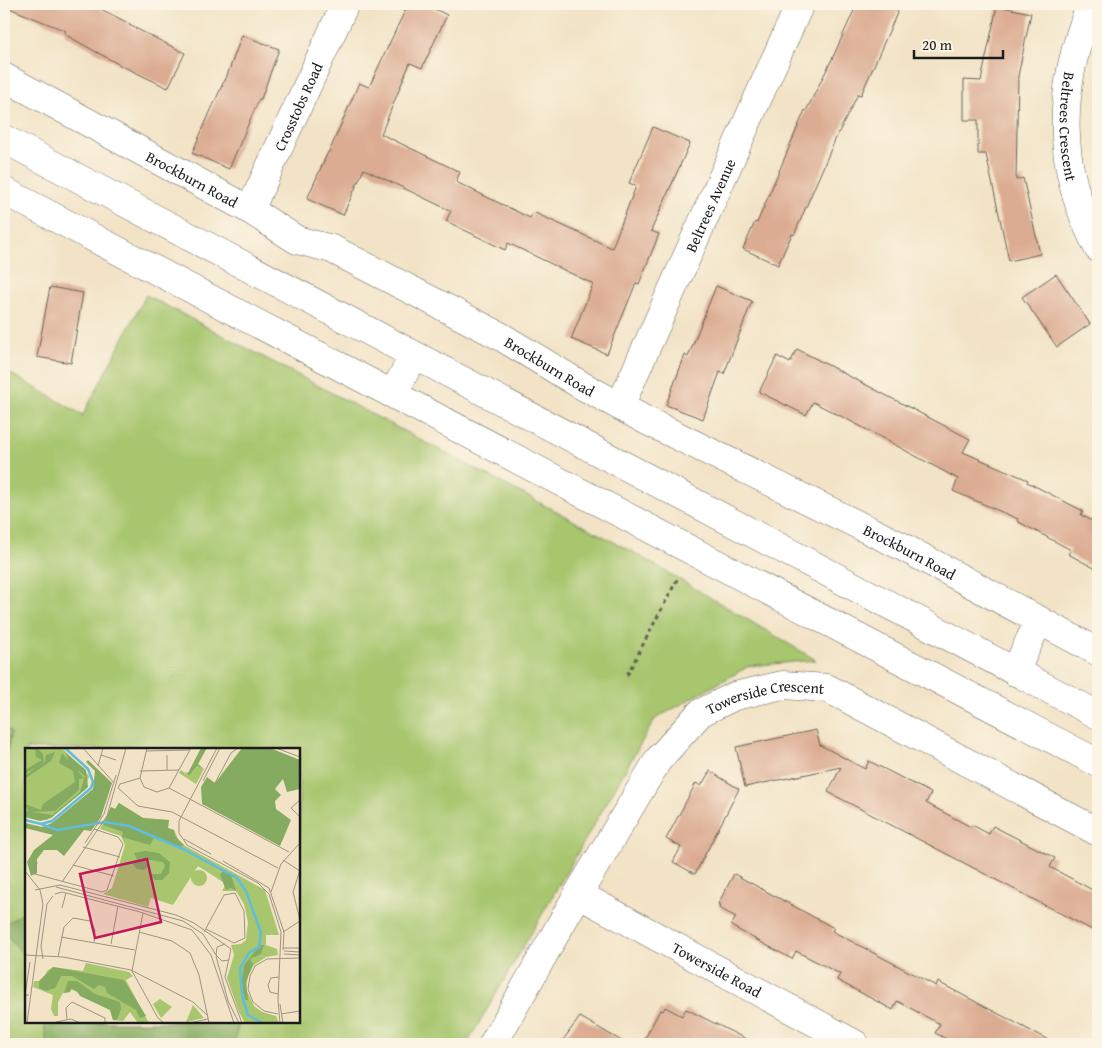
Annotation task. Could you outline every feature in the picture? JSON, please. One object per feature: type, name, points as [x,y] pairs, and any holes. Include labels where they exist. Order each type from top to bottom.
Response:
[{"type":"street","name":"Crosstobs Road","points":[[250,210],[345,4]]},
{"type":"street","name":"Beltrees Avenue","points":[[620,406],[800,4]]},
{"type":"street","name":"Beltrees Crescent","points":[[1091,4],[1078,35],[1069,78],[1064,121],[1070,173],[1088,228],[1098,248]]},
{"type":"street","name":"Brockburn Road","points":[[4,77],[250,210],[297,240],[332,249],[500,336],[581,385],[656,426],[901,546],[1098,652]]},
{"type":"street","points":[[4,139],[1098,715]]},
{"type":"street","points":[[4,191],[1098,763]]},
{"type":"street","points":[[393,394],[414,355]]},
{"type":"street","points":[[1015,672],[1039,620]]},
{"type":"street","name":"Towerside Crescent","points":[[493,1044],[578,894],[658,760],[700,713],[735,696],[783,685],[827,688],[1098,832]]},
{"type":"street","name":"Towerside Road","points":[[578,894],[856,1044]]},
{"type":"path","points":[[628,675],[681,573]]},
{"type":"green space","points":[[146,295],[633,552],[816,660],[749,666],[655,719],[467,1044],[4,1044],[4,370],[83,415]]},
{"type":"green space","points":[[4,727],[11,733],[4,765]]},
{"type":"green space","points":[[25,913],[25,957],[4,931],[4,924]]},
{"type":"green space","points":[[44,1023],[236,1023],[238,1027],[234,1044],[47,1044]]},
{"type":"building","points":[[4,4],[91,4],[185,53],[168,88],[120,65],[64,34],[66,31],[4,6]]},
{"type":"building","points":[[408,4],[424,4],[447,15],[422,68],[410,63],[381,134],[460,172],[456,182],[530,218],[533,212],[612,248],[636,186],[629,183],[653,127],[690,143],[651,231],[659,234],[639,284],[636,283],[607,354],[571,339],[593,284],[508,243],[505,250],[446,221],[451,211],[364,169],[343,215],[307,199],[359,83],[369,87]]},
{"type":"building","points":[[857,4],[901,4],[861,95],[858,94],[834,142],[794,235],[792,234],[778,265],[743,249],[755,222],[757,223],[805,110],[832,59]]},
{"type":"building","points":[[997,6],[1031,13],[1018,76],[1016,180],[1023,178],[1040,254],[1009,261],[986,154],[978,154],[978,120],[964,120],[964,80],[981,81]]},
{"type":"building","points":[[242,35],[279,49],[261,99],[259,99],[229,169],[192,153],[225,81]]},
{"type":"building","points":[[1056,274],[1090,324],[1057,347],[1022,297]]},
{"type":"building","points":[[716,286],[752,301],[724,374],[720,372],[703,419],[666,405],[685,355],[688,357]]},
{"type":"building","points":[[50,287],[83,293],[71,363],[37,357]]},
{"type":"building","points":[[797,349],[970,439],[963,452],[1028,480],[1027,482],[1083,511],[1081,515],[1098,524],[1098,570],[1068,554],[1071,550],[1017,521],[1018,519],[953,491],[958,479],[860,426],[813,402],[806,415],[759,392],[777,356],[790,363]]},
{"type":"building","points":[[816,730],[820,745],[865,769],[869,761],[931,793],[926,803],[971,827],[972,825],[989,834],[993,826],[1055,858],[1050,867],[1098,893],[1098,933],[828,792],[841,767],[745,787],[736,747]]},
{"type":"building","points":[[710,771],[739,789],[695,874],[673,862],[681,847],[666,839],[696,783],[701,786]]},
{"type":"building","points":[[734,874],[834,928],[832,931],[936,986],[938,982],[1056,1044],[956,1044],[935,1033],[940,1024],[897,1001],[893,1010],[837,980],[840,974],[796,951],[792,959],[731,926],[736,917],[719,908],[720,905],[718,904]]},
{"type":"building","points":[[665,1007],[682,1016],[686,1009],[756,1044],[642,1044],[660,1010],[663,1011]]},
{"type":"building","points":[[580,1017],[627,1044],[560,1044]]}]
